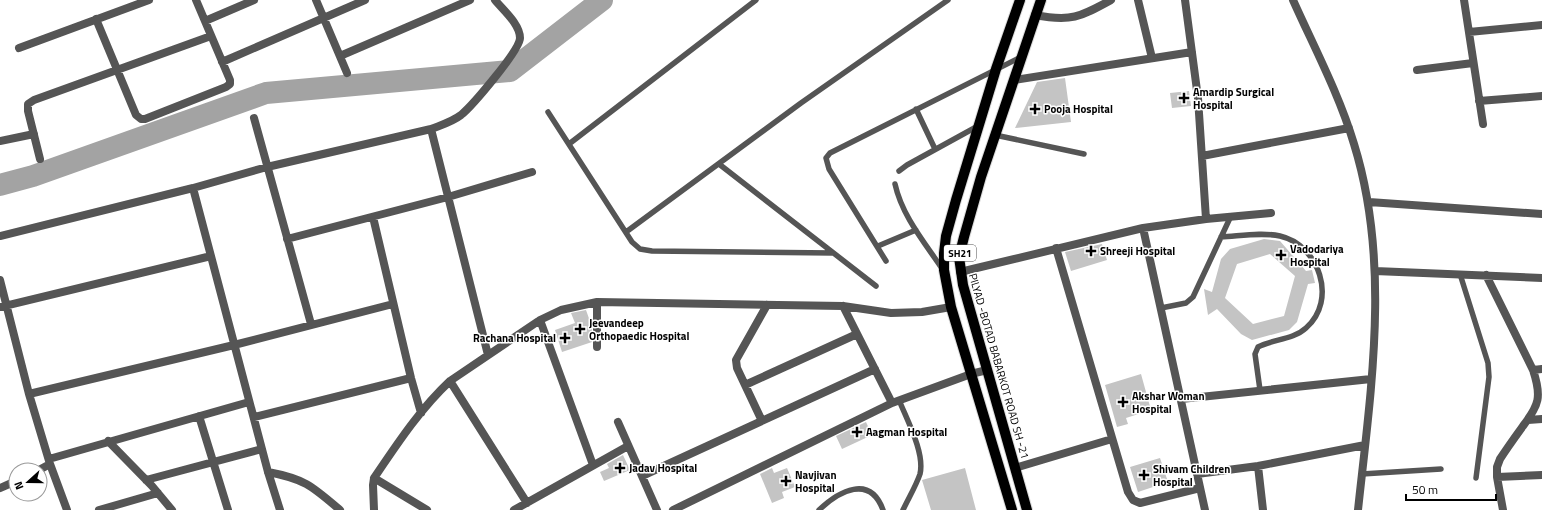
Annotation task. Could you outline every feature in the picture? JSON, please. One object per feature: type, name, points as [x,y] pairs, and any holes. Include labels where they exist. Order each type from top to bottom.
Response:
[{"type":"main road","name":"SH21","points":[[1012,510],[951,307],[944,270],[946,236],[996,69],[1020,0]]},
{"type":"main road","name":"PILYAD -BOTAD BABARKOT ROAD SH -21","points":[[1027,510],[960,272],[960,257],[964,236],[995,135],[1041,0]]},
{"type":"street","points":[[19,48],[149,0]]},
{"type":"street","points":[[96,19],[136,114],[140,118],[145,119],[226,87],[230,84],[230,80],[196,0]]},
{"type":"street","points":[[205,21],[254,0]]},
{"type":"street","points":[[316,0],[347,73]]},
{"type":"street","points":[[222,62],[365,0]]},
{"type":"street","points":[[340,56],[470,0]]},
{"type":"street","points":[[1035,15],[1059,20],[1073,18],[1085,15],[1111,0]]},
{"type":"street","points":[[1138,0],[1152,58]]},
{"type":"street","points":[[1185,0],[1198,98],[1206,219]]},
{"type":"street","points":[[1293,0],[1338,98],[1349,128],[1369,202],[1375,271],[1375,336],[1358,510]]},
{"type":"street","points":[[1464,0],[1482,124]]},
{"type":"street","points":[[0,236],[193,188],[267,167],[430,129],[450,122],[462,115],[515,52],[520,38],[517,27],[499,1]]},
{"type":"street","points":[[1469,32],[1542,24]]},
{"type":"street","points":[[40,159],[28,111],[28,104],[34,100],[211,36]]},
{"type":"street","points":[[1014,80],[1192,52]]},
{"type":"street","points":[[1417,70],[1473,63]]},
{"type":"street","points":[[1479,101],[1542,96]]},
{"type":"street","points":[[254,118],[311,324]]},
{"type":"street","points":[[1202,156],[1349,128]]},
{"type":"street","points":[[430,129],[488,356]]},
{"type":"street","points":[[0,141],[34,134]]},
{"type":"street","points":[[287,239],[448,197],[532,172]]},
{"type":"street","points":[[193,188],[249,402],[280,510]]},
{"type":"street","points":[[1369,202],[1542,214]]},
{"type":"street","points":[[960,272],[1143,228],[1206,219],[1230,218],[1271,213]]},
{"type":"street","points":[[373,217],[411,378],[421,413]]},
{"type":"street","points":[[1143,228],[1205,510]]},
{"type":"street","points":[[1056,248],[1128,492],[1133,500],[1140,503],[1200,488]]},
{"type":"street","points":[[4,306],[211,256]]},
{"type":"street","points":[[1375,271],[1542,278]]},
{"type":"street","points":[[1486,275],[1538,382],[1539,396],[1536,411],[1500,459],[1496,467],[1503,510]]},
{"type":"street","points":[[0,280],[4,306],[29,394],[49,462],[67,510]]},
{"type":"street","points":[[374,510],[372,485],[374,478],[421,413],[450,381],[540,320],[561,310],[596,302],[843,306],[891,313],[922,312],[951,307]]},
{"type":"street","points":[[596,302],[597,347]]},
{"type":"street","points":[[29,394],[234,345],[393,304]]},
{"type":"street","points":[[762,420],[737,368],[736,360],[767,305]]},
{"type":"street","points":[[843,306],[875,369],[895,402]]},
{"type":"street","points":[[540,320],[593,465]]},
{"type":"street","points":[[745,385],[857,334]]},
{"type":"street","points":[[642,476],[875,369]]},
{"type":"street","points":[[1533,370],[1542,369]]},
{"type":"street","points":[[673,510],[895,402],[971,374],[987,370]]},
{"type":"street","points":[[254,417],[411,378]]},
{"type":"street","points":[[1181,399],[1371,379]]},
{"type":"street","points":[[450,381],[526,503]]},
{"type":"street","points":[[49,462],[108,442],[249,402]]},
{"type":"street","points":[[199,416],[228,510]]},
{"type":"street","points":[[1528,420],[1542,419]]},
{"type":"street","points":[[618,422],[657,510]]},
{"type":"street","points":[[1015,468],[1112,439]]},
{"type":"street","points":[[108,442],[146,480],[172,510]]},
{"type":"street","points":[[1197,474],[1258,466],[1365,445]]},
{"type":"street","points":[[514,510],[628,446]]},
{"type":"street","points":[[146,480],[262,450]]},
{"type":"street","points":[[1258,466],[1263,510]]},
{"type":"street","points":[[268,472],[293,477],[304,482],[340,510]]},
{"type":"street","points":[[1497,477],[1542,475]]},
{"type":"street","points":[[374,478],[427,510]]},
{"type":"street","points":[[99,510],[158,493]]},
{"type":"lane","points":[[569,144],[756,0]]},
{"type":"lane","points":[[626,232],[948,0]]},
{"type":"lane","points":[[886,261],[829,169],[826,158],[830,153],[1021,57]]},
{"type":"lane","points":[[916,109],[935,149]]},
{"type":"lane","points":[[548,112],[626,232],[640,249],[652,251],[833,253]]},
{"type":"lane","points":[[899,170],[980,125]]},
{"type":"lane","points":[[995,135],[1084,154]]},
{"type":"lane","points":[[719,164],[876,286]]},
{"type":"lane","points":[[895,184],[902,205],[916,230],[944,270]]},
{"type":"lane","points":[[1161,308],[1186,303],[1193,297],[1230,218]]},
{"type":"lane","points":[[878,246],[916,230]]},
{"type":"lane","points":[[1222,237],[1279,236],[1294,242],[1311,256],[1317,266],[1322,281],[1322,295],[1319,308],[1306,328],[1295,335],[1258,347],[1255,354],[1260,390]]},
{"type":"lane","points":[[1460,274],[1485,348],[1490,377],[1476,478]]},
{"type":"lane","points":[[895,402],[918,451],[921,463],[919,474],[903,510]]},
{"type":"lane","points":[[1362,474],[1441,469]]},
{"type":"lane","points":[[819,510],[837,496],[848,491],[861,488],[871,492],[880,502],[883,510]]},
{"type":"building","points":[[1065,78],[1071,122],[1015,128],[1037,82]]},
{"type":"building","points":[[1189,91],[1191,106],[1172,108],[1170,93]]},
{"type":"building","points":[[1264,239],[1280,241],[1306,271],[1312,270],[1315,283],[1308,284],[1297,322],[1289,330],[1252,340],[1241,334],[1217,309],[1208,315],[1204,289],[1212,292],[1221,259],[1230,249]],"holes":[[[1270,254],[1295,276],[1284,316],[1253,324],[1225,298],[1237,264]]]},
{"type":"building","points":[[1102,244],[1107,260],[1071,271],[1065,252]]},
{"type":"building","points":[[586,310],[592,327],[592,342],[562,352],[555,330],[575,323],[571,313]]},
{"type":"building","points":[[1141,374],[1151,410],[1126,418],[1128,424],[1117,427],[1105,385]]},
{"type":"building","points":[[866,422],[872,435],[842,449],[836,436]]},
{"type":"building","points":[[623,455],[630,470],[604,481],[600,472],[609,468],[607,464]]},
{"type":"building","points":[[1160,458],[1168,482],[1138,492],[1130,467]]},
{"type":"building","points":[[772,468],[774,473],[787,468],[795,487],[782,492],[784,498],[772,503],[760,474]]},
{"type":"building","points":[[965,468],[976,510],[931,510],[922,480]]},
{"type":"waterway","points":[[0,185],[33,176],[266,93],[510,71],[602,0]]},
{"type":"place","name":"Amardip Surgical Hospital","points":[[1184,98]]},
{"type":"place","name":"Pooja Hospital","points":[[1035,109]]},
{"type":"place","name":"Shreeji Hospital","points":[[1091,251]]},
{"type":"place","name":"Vadodariya Hospital","points":[[1281,255]]},
{"type":"place","name":"Jeevandeep Orthopaedic Hospital","points":[[580,329]]},
{"type":"place","name":"Rachana Hospital","points":[[565,338]]},
{"type":"place","name":"Akshar Woman Hospital","points":[[1123,402]]},
{"type":"place","name":"Aagman Hospital","points":[[857,432]]},
{"type":"place","name":"Jadav Hospital","points":[[620,468]]},
{"type":"place","name":"Shivam Children Hospital","points":[[1144,475]]},
{"type":"place","name":"Navjivan Hospital","points":[[786,481]]}]
